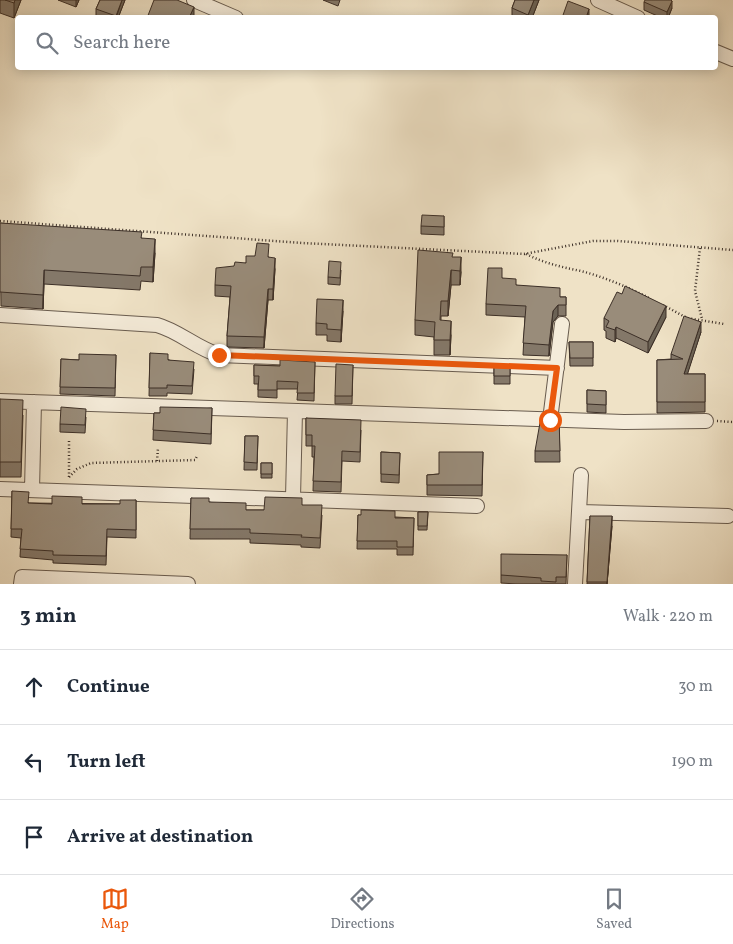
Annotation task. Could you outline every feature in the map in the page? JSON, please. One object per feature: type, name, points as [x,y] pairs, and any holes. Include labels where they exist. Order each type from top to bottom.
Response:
[{"type":"street","points":[[194,0],[229,15]]},
{"type":"street","points":[[598,0],[631,15]]},
{"type":"street","points":[[718,53],[733,59]]},
{"type":"street","points":[[0,315],[157,325],[173,331],[206,351],[219,355],[557,368]]},
{"type":"street","points":[[550,420],[562,324]]},
{"type":"street","points":[[0,401],[550,420],[624,422],[706,421]]},
{"type":"street","points":[[32,490],[34,402]]},
{"type":"street","points":[[293,498],[295,410]]},
{"type":"street","points":[[575,584],[581,475]]},
{"type":"street","points":[[0,489],[478,506]]},
{"type":"street","points":[[580,512],[728,516]]},
{"type":"street","points":[[22,584],[22,577],[188,584]]},
{"type":"path","points":[[0,221],[302,243],[524,254],[593,242],[733,250]]},
{"type":"path","points":[[700,248],[695,291],[702,319]]},
{"type":"path","points":[[524,254],[548,265],[591,275],[635,290],[652,300]]},
{"type":"path","points":[[661,304],[687,318],[724,324]]},
{"type":"path","points":[[69,441],[70,491]]},
{"type":"path","points":[[157,461],[158,448]]},
{"type":"path","points":[[69,476],[91,463],[195,460],[197,456]]},
{"type":"building","points":[[100,0],[122,0],[116,15],[96,9]]},
{"type":"building","points":[[154,0],[177,0],[194,7],[190,15],[148,15]]},
{"type":"building","points":[[515,0],[534,0],[528,15],[512,8]]},
{"type":"building","points":[[645,0],[672,1],[667,12],[644,2]]},
{"type":"building","points":[[568,1],[589,9],[587,15],[563,15]]},
{"type":"building","points":[[422,215],[444,216],[444,227],[421,226]]},
{"type":"building","points":[[0,223],[142,232],[141,238],[155,239],[153,267],[141,267],[140,276],[44,270],[43,295],[0,292]]},
{"type":"building","points":[[257,243],[269,244],[268,257],[275,258],[273,289],[268,289],[264,337],[227,336],[231,286],[215,285],[216,268],[234,266],[235,262],[246,263],[246,256],[255,256]]},
{"type":"building","points":[[418,250],[453,253],[452,257],[461,257],[460,271],[451,270],[448,301],[441,301],[440,320],[451,321],[450,340],[434,340],[435,322],[415,320]]},
{"type":"building","points":[[329,261],[341,262],[340,278],[328,277]]},
{"type":"building","points":[[488,268],[502,268],[502,278],[516,279],[516,285],[560,288],[560,297],[566,297],[566,305],[558,305],[553,311],[549,345],[523,343],[526,306],[486,304]]},
{"type":"building","points":[[625,286],[666,306],[648,342],[616,327],[615,330],[606,327],[609,321],[604,318],[617,292],[622,294]]},
{"type":"building","points":[[317,299],[343,300],[341,330],[327,329],[327,324],[316,323]]},
{"type":"building","points":[[684,316],[701,322],[684,374],[705,374],[705,402],[657,402],[657,360],[683,359],[671,354]]},
{"type":"building","points":[[569,342],[593,342],[593,358],[570,358]]},
{"type":"building","points":[[150,353],[168,354],[168,360],[194,362],[192,386],[167,385],[167,388],[149,388]]},
{"type":"building","points":[[79,354],[116,355],[115,388],[60,387],[61,359],[79,360]]},
{"type":"building","points":[[280,360],[315,362],[314,393],[297,393],[298,382],[277,381],[277,390],[258,390],[259,376],[254,376],[254,365],[280,366]]},
{"type":"building","points":[[336,364],[353,365],[352,396],[335,396]]},
{"type":"building","points":[[494,367],[510,367],[510,376],[494,376]]},
{"type":"building","points":[[587,390],[606,391],[606,405],[587,404]]},
{"type":"building","points":[[0,399],[23,400],[21,462],[0,462]]},
{"type":"building","points":[[61,407],[86,409],[85,425],[60,424]]},
{"type":"building","points":[[160,407],[212,408],[211,434],[153,430],[154,413],[160,413]]},
{"type":"building","points":[[541,417],[559,417],[560,451],[535,451]]},
{"type":"building","points":[[306,418],[361,420],[360,452],[342,451],[341,482],[313,481],[315,446],[312,446],[312,435],[306,435]]},
{"type":"building","points":[[245,436],[258,436],[257,463],[244,462]]},
{"type":"building","points":[[381,452],[400,453],[399,475],[381,474]]},
{"type":"building","points":[[439,452],[483,452],[482,485],[427,485],[427,475],[439,474]]},
{"type":"building","points":[[261,463],[272,463],[272,474],[261,474]]},
{"type":"building","points":[[12,491],[29,492],[28,503],[52,504],[52,496],[82,497],[82,504],[120,504],[120,500],[136,500],[136,530],[107,529],[106,556],[53,555],[53,551],[20,549],[22,529],[11,529]]},
{"type":"building","points":[[265,497],[302,498],[302,505],[322,505],[320,538],[301,537],[302,535],[250,533],[250,529],[190,529],[191,498],[209,498],[209,502],[246,503],[246,510],[264,510]]},
{"type":"building","points":[[361,510],[395,511],[395,518],[414,518],[413,547],[397,547],[397,541],[357,541],[358,515],[361,515]]},
{"type":"building","points":[[418,512],[428,512],[427,526],[418,526]]},
{"type":"building","points":[[590,516],[612,516],[607,582],[587,582]]},
{"type":"building","points":[[501,554],[567,555],[566,577],[556,577],[556,582],[541,581],[541,578],[501,575]]},
{"type":"route","points":[[219,355],[557,368],[550,420]]}]
